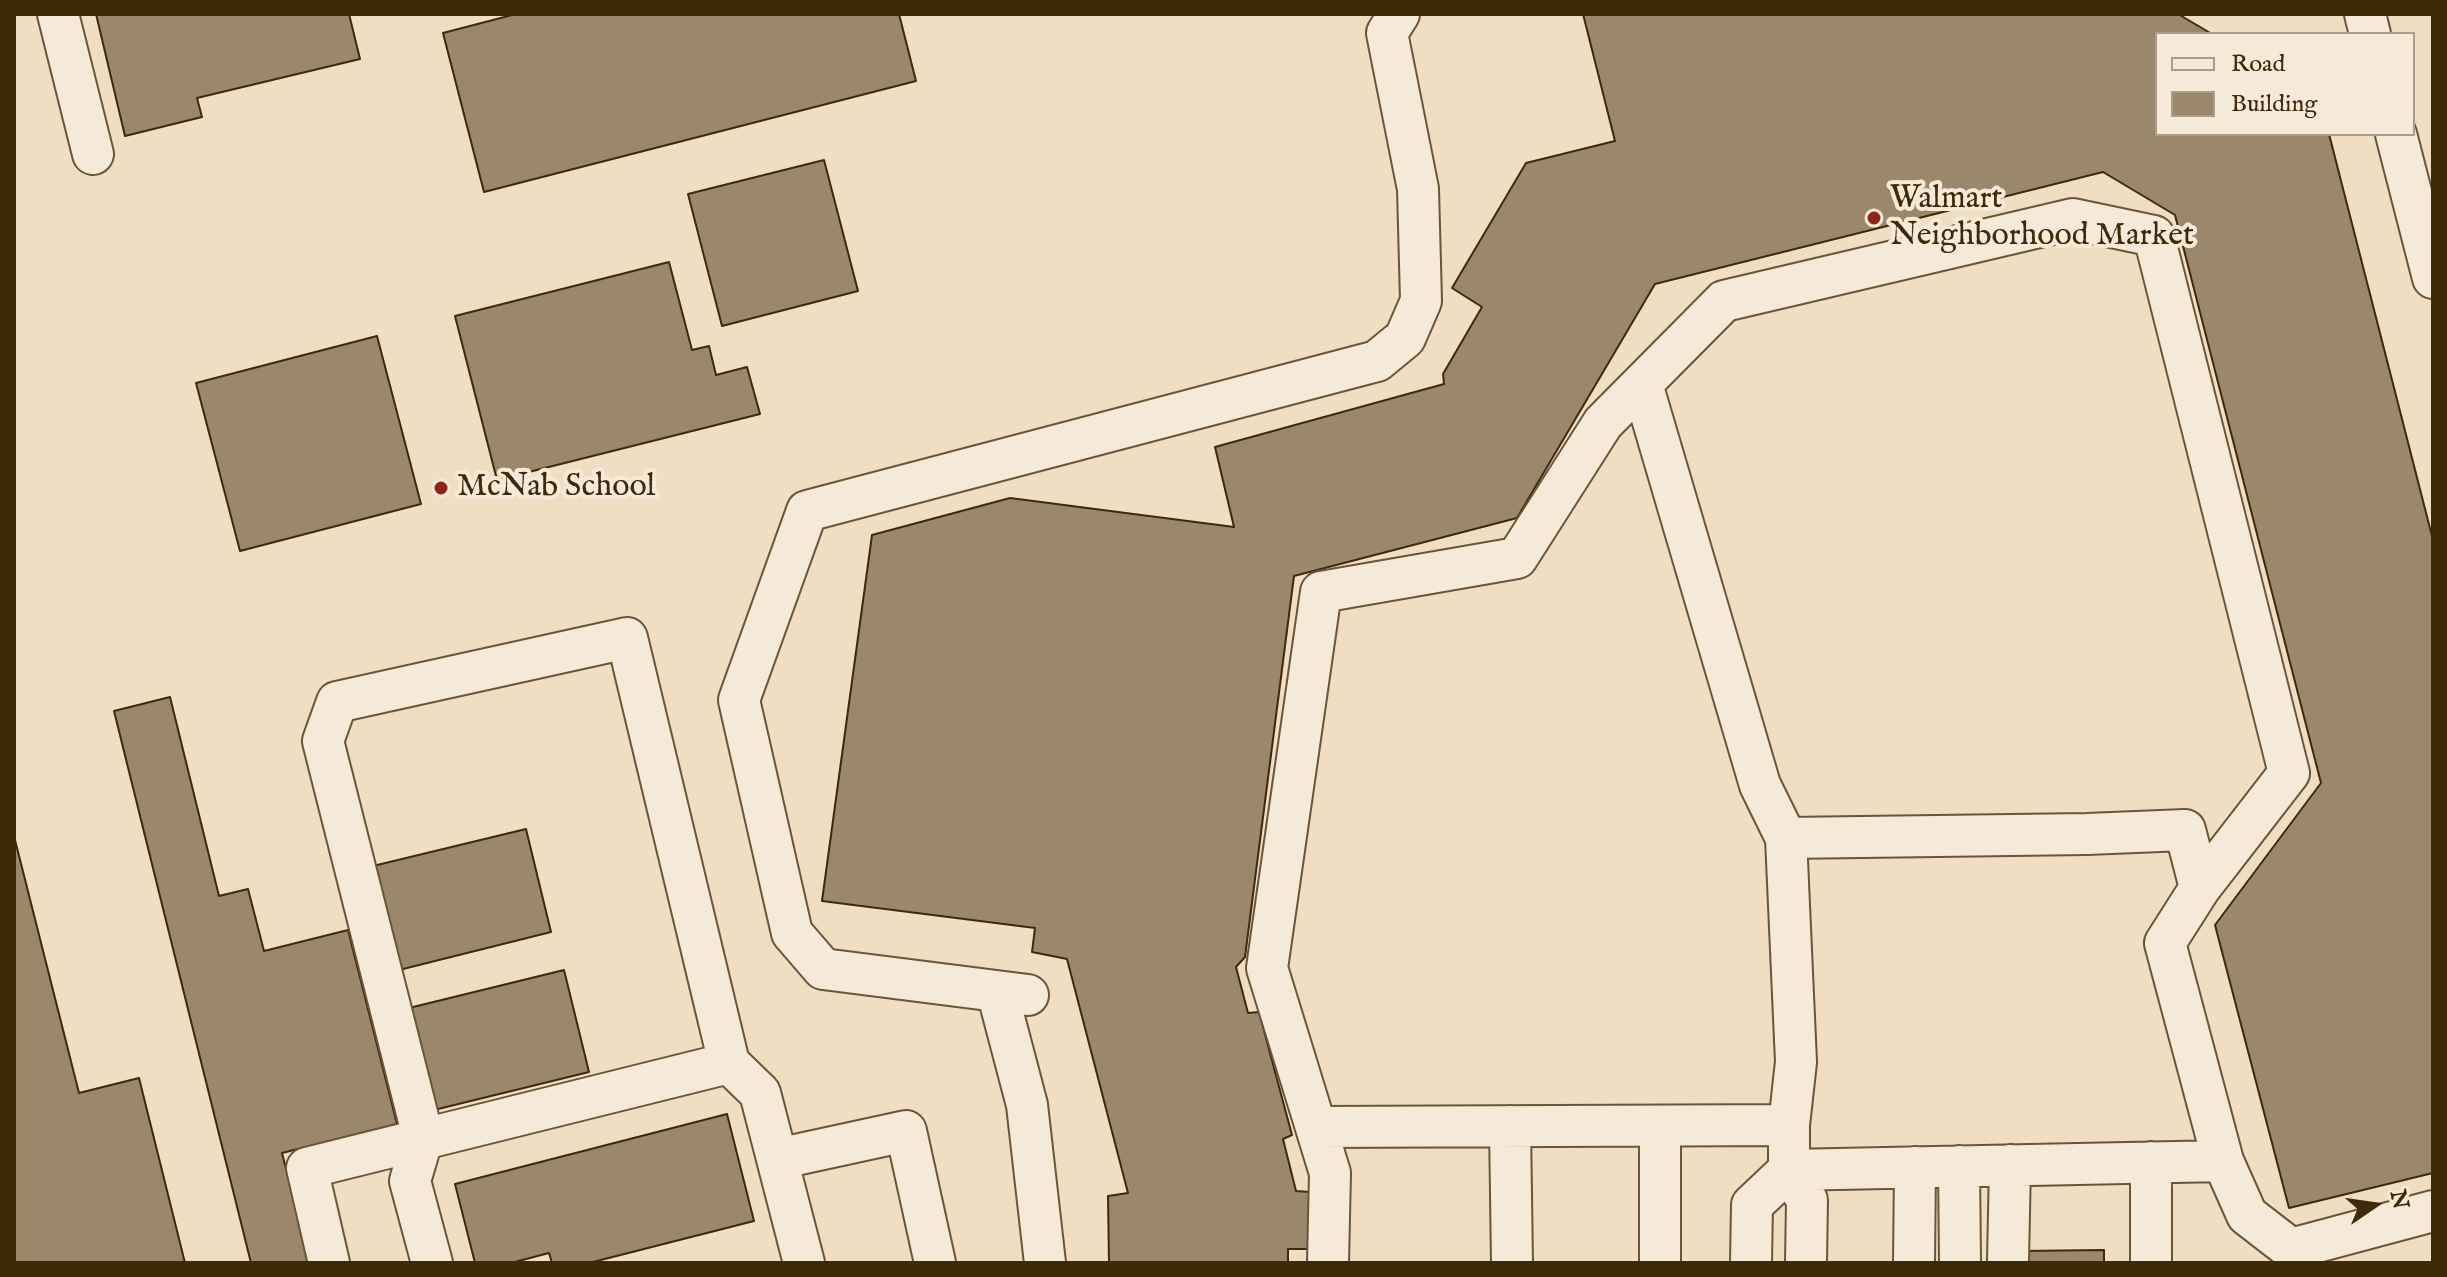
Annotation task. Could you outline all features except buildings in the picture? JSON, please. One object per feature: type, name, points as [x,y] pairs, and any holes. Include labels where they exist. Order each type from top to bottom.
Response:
[{"type":"lane","points":[[58,14],[93,154]]},
{"type":"lane","points":[[1045,1263],[1013,993],[823,969],[792,933],[739,700],[807,511],[1377,361],[1405,338],[1421,301],[1418,189],[1387,33],[1399,14]]},
{"type":"lane","points":[[2397,136],[2433,278]]},
{"type":"lane","points":[[1328,1263],[1330,1173],[1267,968],[1321,592],[1517,558],[1603,423],[1724,301],[2073,219],[2154,236],[2289,773],[2200,888],[2165,943],[2223,1161],[2247,1215],[2291,1256],[2433,1211]]},
{"type":"lane","points":[[1642,384],[1760,785],[1786,838],[1796,1062],[1789,1125],[1789,1170],[1807,1200],[1806,1263]]},
{"type":"lane","points":[[432,1263],[410,1181],[423,1137],[323,741],[337,702],[627,638],[729,1063],[760,1093],[804,1263]]},
{"type":"lane","points":[[1786,838],[2185,830],[2200,888]]},
{"type":"lane","points":[[329,1263],[307,1168],[729,1063]]},
{"type":"lane","points":[[1318,1127],[1789,1125]]},
{"type":"lane","points":[[1510,1126],[1512,1263]]},
{"type":"lane","points":[[1660,1126],[1660,1263]]},
{"type":"lane","points":[[777,1159],[906,1131],[935,1263]]},
{"type":"lane","points":[[1751,1263],[1752,1205],[1789,1170],[2223,1161]]},
{"type":"lane","points":[[2151,1162],[2151,1263]]},
{"type":"lane","points":[[1984,1165],[1984,1262]]},
{"type":"lane","points":[[1914,1263],[1915,1167]]},
{"type":"place","name":"Walmart Neighborhood Market","points":[[1874,218]]},
{"type":"place","name":"McNab School","points":[[441,488]]}]
